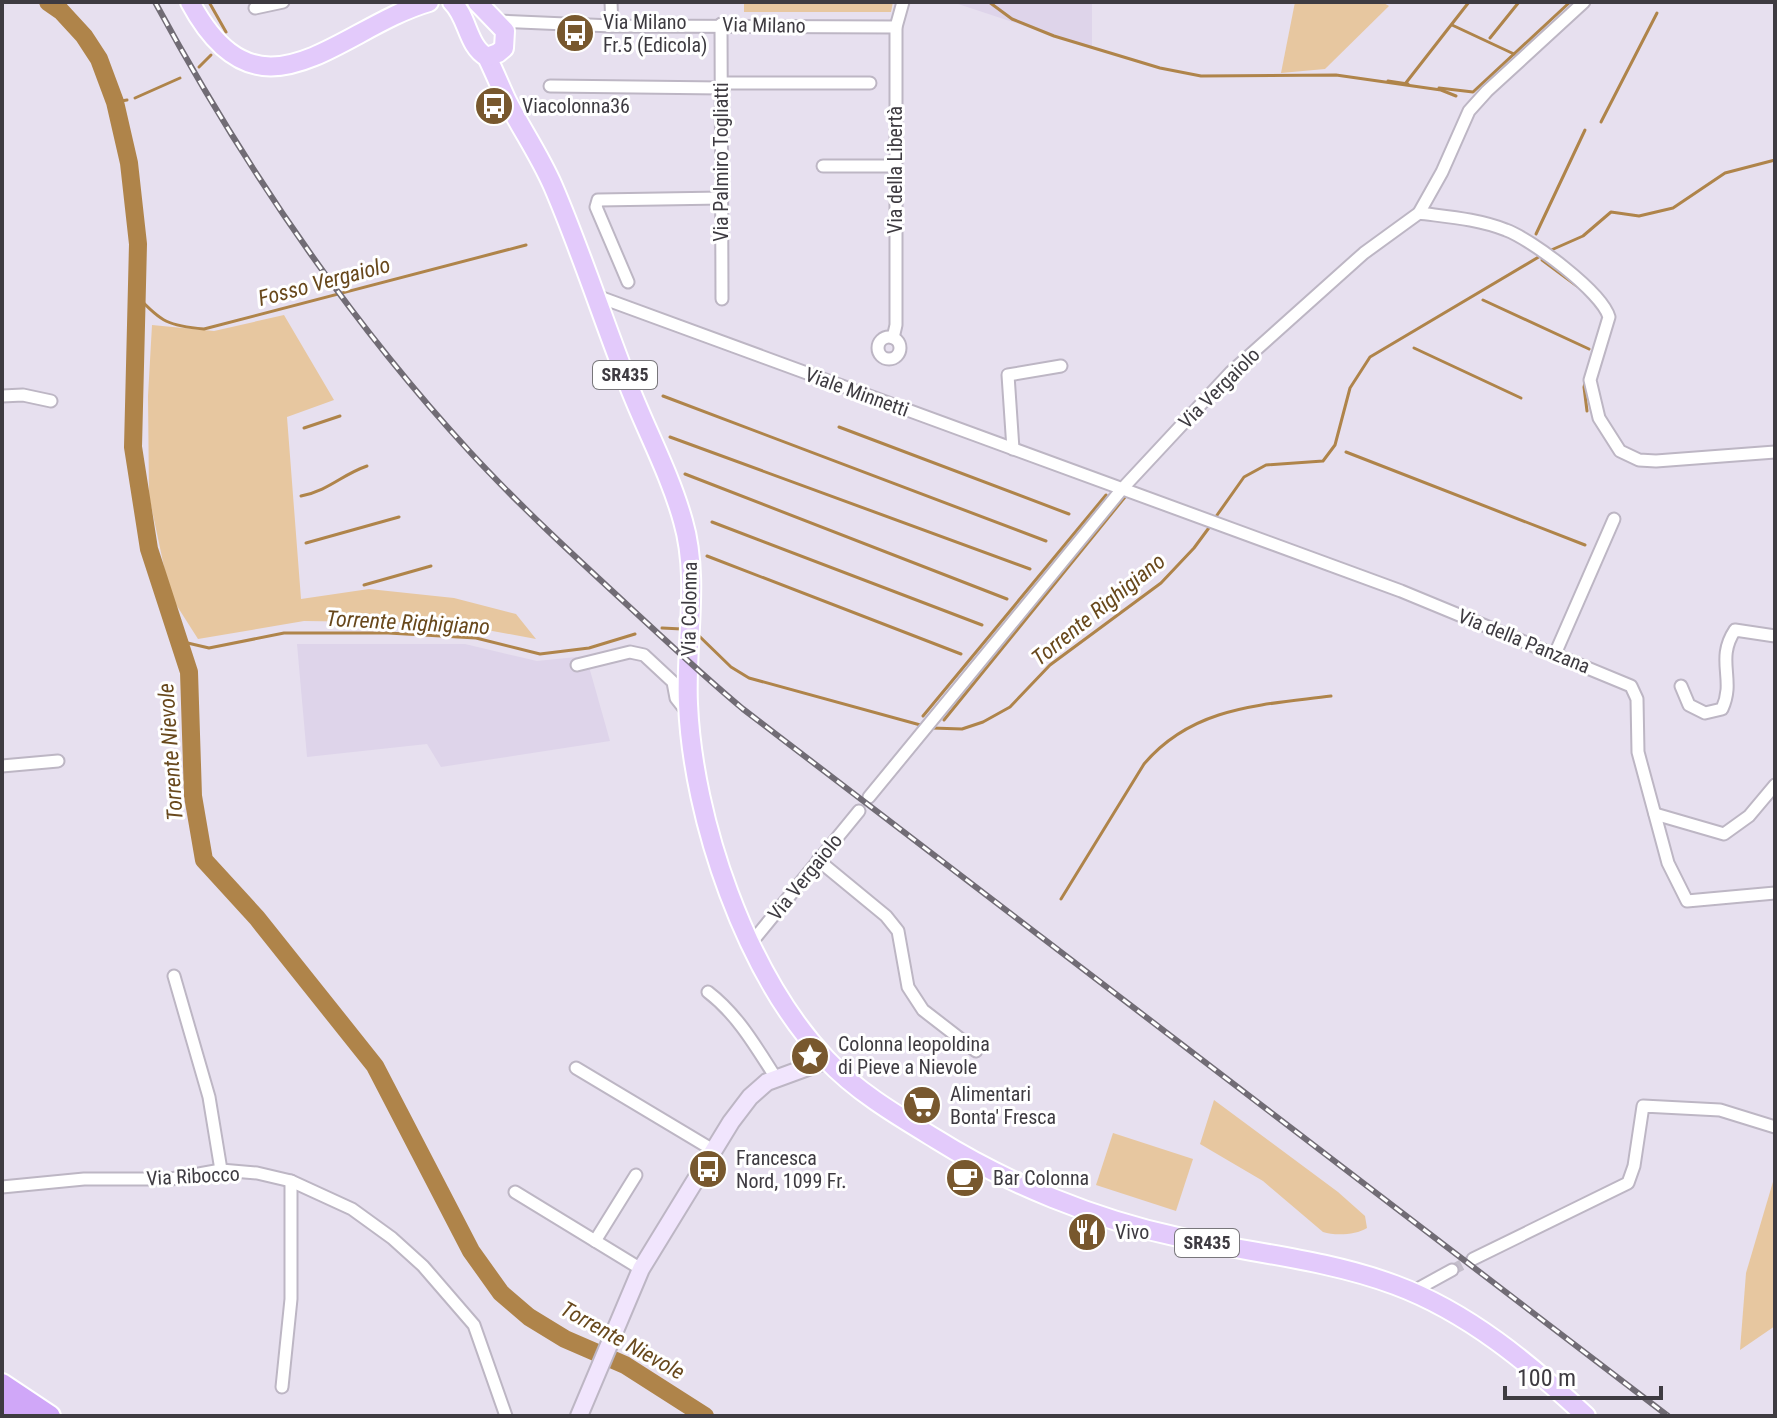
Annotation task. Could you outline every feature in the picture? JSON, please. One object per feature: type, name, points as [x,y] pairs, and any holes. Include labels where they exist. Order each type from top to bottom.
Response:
[{"type":"highway","points":[[2,1384],[50,1416]]},
{"type":"highway","points":[[2,1404],[20,1416]]},
{"type":"main road","points":[[190,2],[206,30],[221,46],[244,60],[274,66],[320,56],[410,5],[429,2]]},
{"type":"main road","name":"SR435","points":[[452,2],[464,19],[475,47],[498,49],[505,31],[477,2]]},
{"type":"main road","name":"Via Colonna","points":[[498,49],[514,111],[554,190],[684,523],[691,568],[680,683],[688,714],[702,809],[716,857],[751,943],[787,1006],[827,1060]]},
{"type":"main road","points":[[579,1416],[641,1269],[731,1122],[750,1097],[776,1078],[827,1060]]},
{"type":"main road","name":"SR435","points":[[827,1060],[895,1114],[943,1144],[1000,1174],[1072,1204],[1176,1237],[1335,1266],[1412,1292],[1472,1325],[1507,1349],[1586,1416]]},
{"type":"street","points":[[255,8],[283,2]]},
{"type":"street","points":[[611,2],[612,26]]},
{"type":"street","name":"Via della Libertà","points":[[893,338],[896,325],[896,27],[903,2]]},
{"type":"street","name":"Via Vergaiolo","points":[[869,797],[1122,489],[1231,372],[1364,253],[1419,213],[1442,172],[1469,111],[1584,2]]},
{"type":"street","name":"Via Milano","points":[[498,21],[612,26],[896,27]]},
{"type":"street","points":[[498,49],[536,24]]},
{"type":"street","name":"Via Palmiro Togliatti","points":[[721,24],[722,299]]},
{"type":"street","points":[[550,86],[870,83]]},
{"type":"street","points":[[823,166],[895,166]]},
{"type":"street","points":[[628,282],[596,207],[598,200],[722,198]]},
{"type":"street","points":[[1419,213],[1472,220],[1509,231],[1557,262],[1598,297],[1609,317],[1607,332],[1590,380],[1599,418],[1620,451],[1639,460],[1656,461],[1775,452]]},
{"type":"street","name":"Viale Minnetti","points":[[593,295],[1122,489]]},
{"type":"street","points":[[1013,449],[1008,375],[1061,366]]},
{"type":"street","points":[[2,396],[23,395],[51,401]]},
{"type":"street","name":"Via della Panzana","points":[[1122,489],[1401,591],[1631,686],[1637,699],[1638,752],[1668,863],[1687,901],[1775,893]]},
{"type":"street","points":[[1555,654],[1614,519]]},
{"type":"street","points":[[1681,686],[1689,705],[1705,713],[1722,709],[1728,695],[1725,645],[1735,630],[1775,636]]},
{"type":"street","points":[[577,665],[626,652],[640,653],[680,683]]},
{"type":"street","points":[[2,766],[58,761]]},
{"type":"street","points":[[1655,814],[1724,834],[1749,816],[1775,785]]},
{"type":"street","name":"Via Vergaiolo","points":[[751,943],[859,811]]},
{"type":"street","points":[[818,860],[886,916],[898,931],[908,987],[923,1010],[976,1051]]},
{"type":"street","points":[[174,976],[209,1097],[221,1170]]},
{"type":"street","points":[[708,992],[741,1024],[776,1078]]},
{"type":"street","points":[[576,1068],[713,1150]]},
{"type":"street","points":[[1473,1259],[1628,1183],[1634,1166],[1643,1106],[1720,1110],[1775,1127]]},
{"type":"street","name":"Via Ribocco","points":[[2,1187],[84,1179],[171,1179],[221,1170],[257,1173],[291,1181],[352,1209],[392,1238],[423,1266],[474,1325],[506,1416]]},
{"type":"street","points":[[595,1241],[636,1175]]},
{"type":"street","points":[[282,1387],[291,1299],[291,1181]]},
{"type":"street","points":[[515,1192],[641,1269]]},
{"type":"street","points":[[1412,1292],[1452,1270]]},
{"type":"shaded area","points":[[744,2],[893,2],[891,12],[744,12]]},
{"type":"shaded area","points":[[952,2],[1092,2],[1092,48]]},
{"type":"shaded area","points":[[1295,2],[1382,2],[1389,6],[1325,69],[1281,73]]},
{"type":"shaded area","points":[[284,315],[334,400],[287,417],[301,599],[369,589],[454,598],[516,614],[536,639],[449,623],[304,621],[198,639],[170,595],[149,496],[148,396],[152,325],[214,331]]},
{"type":"shaded area","points":[[297,644],[465,644],[537,661],[586,656],[610,741],[441,767],[427,744],[307,757]]},
{"type":"shaded area","points":[[1214,1100],[1338,1192],[1365,1216],[1367,1228],[1345,1234],[1323,1232],[1263,1181],[1200,1144]]},
{"type":"shaded area","points":[[1113,1133],[1193,1159],[1176,1211],[1096,1185]]},
{"type":"shaded area","points":[[1775,1175],[1775,1326],[1740,1350],[1746,1273]]},
{"type":"waterway","name":"Torrente Nievole","points":[[48,2],[84,36],[99,59],[115,102],[129,163],[138,244],[133,447],[149,549],[189,672],[193,796],[204,860],[257,918],[375,1066],[471,1251],[501,1293],[529,1317],[565,1339],[625,1365],[705,1416]]},
{"type":"waterway","name":"Torrente Nievole","points":[[58,2],[58,9]]},
{"type":"waterway","points":[[209,2],[226,32]]},
{"type":"waterway","points":[[989,2],[1012,19],[1054,36],[1160,68],[1201,76],[1336,75],[1441,90],[1456,96]]},
{"type":"waterway","points":[[1405,84],[1469,2]]},
{"type":"waterway","points":[[1490,38],[1519,2]]},
{"type":"waterway","points":[[1439,88],[1473,92],[1570,2]]},
{"type":"waterway","points":[[1601,122],[1657,13]]},
{"type":"waterway","points":[[1452,25],[1514,54]]},
{"type":"waterway","points":[[199,67],[211,55]]},
{"type":"waterway","points":[[135,98],[180,78]]},
{"type":"waterway","points":[[1388,81],[1408,84]]},
{"type":"waterway","points":[[115,102],[127,100]]},
{"type":"waterway","points":[[1536,234],[1585,130]]},
{"type":"waterway","name":"Torrente Righigiano","points":[[1549,251],[1583,236],[1611,212],[1639,216],[1673,208],[1725,173],[1775,160]]},
{"type":"waterway","name":"Fosso Vergaiolo","points":[[138,297],[166,321],[204,329],[526,245]]},
{"type":"waterway","name":"Torrente Righigiano","points":[[1215,518],[1244,477],[1266,465],[1323,461],[1335,445],[1350,388],[1370,357],[1542,255]]},
{"type":"waterway","points":[[1542,260],[1577,286]]},
{"type":"waterway","points":[[1483,300],[1589,349]]},
{"type":"waterway","points":[[1414,348],[1521,398]]},
{"type":"waterway","points":[[1586,379],[1587,411]]},
{"type":"waterway","points":[[663,396],[1046,541]]},
{"type":"waterway","points":[[304,428],[340,416]]},
{"type":"waterway","points":[[839,427],[1069,514]]},
{"type":"waterway","points":[[670,437],[1030,569]]},
{"type":"waterway","points":[[1346,452],[1585,545]]},
{"type":"waterway","points":[[301,496],[320,490],[367,466]]},
{"type":"waterway","points":[[685,474],[1007,599]]},
{"type":"waterway","points":[[923,716],[1106,495]]},
{"type":"waterway","points":[[944,720],[1125,497]]},
{"type":"waterway","points":[[306,543],[399,517]]},
{"type":"waterway","points":[[712,522],[982,625]]},
{"type":"waterway","name":"Torrente Righigiano","points":[[932,728],[962,729],[1010,707],[1050,665],[1161,583],[1211,525]]},
{"type":"waterway","points":[[707,556],[961,654]]},
{"type":"waterway","points":[[364,585],[431,566]]},
{"type":"waterway","name":"Torrente Righigiano","points":[[662,628],[682,629]]},
{"type":"waterway","name":"Torrente Righigiano","points":[[179,641],[209,648],[284,633],[388,633],[476,638],[540,654],[589,648],[635,634]]},
{"type":"waterway","name":"Torrente Righigiano","points":[[696,633],[731,667],[749,678],[924,726]]},
{"type":"waterway","points":[[1061,899],[1144,764],[1163,745],[1184,730],[1230,712],[1331,696]]},
{"type":"tunnel","points":[[1452,1270],[1473,1259]]},
{"type":"railway","points":[[155,2],[260,180],[339,293],[424,401],[525,509],[583,564],[743,709],[1668,1416]]},
{"type":"place","name":"Via Milano Fr.5 (Edicola)","points":[[575,33]]},
{"type":"place","name":"Viacolonna36","points":[[494,106]]},
{"type":"place","name":"Colonna leopoldina di Pieve a Nievole","points":[[810,1056]]},
{"type":"place","name":"Alimentari Bonta' Fresca","points":[[922,1105]]},
{"type":"place","name":"Francesca Nord, 1099 Fr.","points":[[708,1169]]},
{"type":"place","name":"Bar Colonna","points":[[965,1178]]},
{"type":"place","name":"Vivo","points":[[1087,1232]]}]
